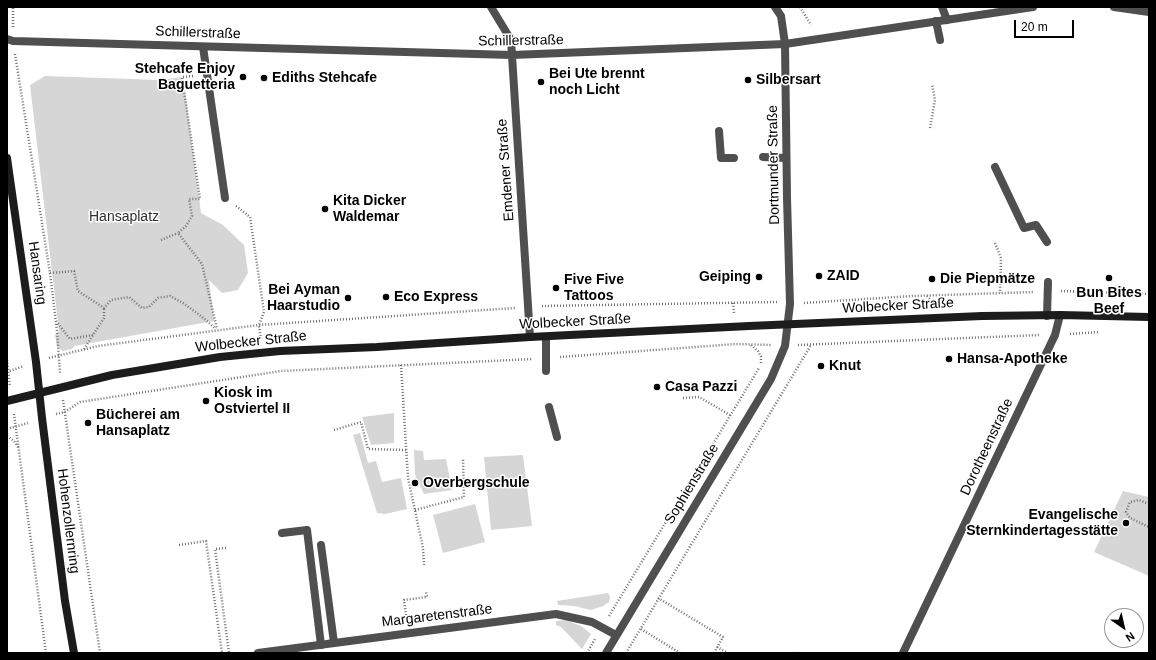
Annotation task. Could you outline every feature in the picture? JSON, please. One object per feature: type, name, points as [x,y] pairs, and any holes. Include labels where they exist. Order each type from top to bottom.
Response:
[{"type":"main road","name":"Hansaring","points":[[7,158],[39,392]]},
{"type":"main road","name":"Wolbecker Straße","points":[[7,402],[39,392],[112,375],[180,363],[262,352],[788,324],[982,316],[1060,315],[1149,317]]},
{"type":"main road","name":"Hohenzollernring","points":[[39,392],[65,601],[74,653]]},
{"type":"street","name":"Emdener Straße","points":[[491,7],[510,40],[512,55],[530,337]]},
{"type":"street","name":"Dortmunder Straße","points":[[775,7],[781,16],[785,44],[790,304],[788,324]]},
{"type":"street","points":[[942,7],[946,20]]},
{"type":"street","name":"Schillerstraße","points":[[10,40],[203,47],[512,55],[785,44],[1033,7]]},
{"type":"street","points":[[1114,7],[1149,12]]},
{"type":"street","points":[[936,21],[940,40]]},
{"type":"street","points":[[203,47],[225,198]]},
{"type":"street","points":[[719,131],[721,158],[734,158]]},
{"type":"street","points":[[763,157],[786,158]]},
{"type":"street","points":[[995,167],[1024,228],[1036,225],[1047,242]]},
{"type":"street","points":[[1047,316],[1048,282]]},
{"type":"street","name":"Dorotheenstraße","points":[[904,653],[1055,335],[1060,315]]},
{"type":"street","name":"Sophienstraße","points":[[606,653],[771,379],[786,346],[788,324]]},
{"type":"street","points":[[546,337],[546,371]]},
{"type":"street","points":[[548,407],[557,437]]},
{"type":"street","points":[[282,533],[307,530],[321,645]]},
{"type":"street","points":[[321,545],[334,643]]},
{"type":"street","name":"Margaretenstraße","points":[[258,653],[556,614],[592,622],[616,635]]},
{"type":"path","points":[[13,7],[10,40],[50,273],[56,321],[70,338],[93,335]]},
{"type":"path","points":[[800,7],[811,25]]},
{"type":"path","points":[[160,240],[178,233],[186,226],[192,216],[189,199],[200,199],[182,77],[207,74]]},
{"type":"path","points":[[930,128],[935,100],[932,84]]},
{"type":"path","points":[[225,198],[250,217],[264,312],[260,325],[262,352]]},
{"type":"path","points":[[178,233],[202,264],[217,329]]},
{"type":"path","points":[[995,242],[1001,258],[1000,293]]},
{"type":"path","points":[[50,273],[74,271],[78,291],[104,308]]},
{"type":"path","points":[[84,349],[104,318],[104,308],[112,300],[129,298],[142,308],[149,308],[158,298],[170,296],[202,316],[217,329]]},
{"type":"path","name":"Wolbecker Straße","points":[[56,321],[58,356],[98,346],[217,329],[260,325],[528,307],[771,302],[790,304],[927,296]]},
{"type":"path","points":[[424,565],[408,478],[400,365],[546,358],[736,344],[786,346],[1055,335],[1106,331]]},
{"type":"path","points":[[587,653],[761,365],[761,357],[758,351],[751,345]]},
{"type":"path","points":[[626,653],[811,345]]},
{"type":"path","points":[[7,360],[7,372]]},
{"type":"path","name":"Hohenzollernring","points":[[100,653],[65,412],[80,402],[281,371],[400,365]]},
{"type":"path","points":[[683,398],[699,397],[730,415]]},
{"type":"path","points":[[334,430],[361,422],[368,449],[406,450]]},
{"type":"path","points":[[7,429],[15,427],[19,448],[46,653]]},
{"type":"path","points":[[7,436],[14,441],[19,448]]},
{"type":"path","points":[[415,510],[464,497],[463,458]]},
{"type":"path","points":[[1149,504],[1139,500],[1130,502],[1126,512],[1130,518],[1149,527]]},
{"type":"path","points":[[179,545],[206,541],[222,653]]},
{"type":"path","points":[[226,548],[215,549],[229,653]]},
{"type":"path","points":[[644,589],[723,637],[714,653]]},
{"type":"path","points":[[408,633],[404,600],[427,597],[426,592]]},
{"type":"path","points":[[641,629],[680,653]]},
{"type":"path","points":[[717,647],[728,653]]},
{"type":"green space","name":"Hansaplatz","points":[[45,76],[160,80],[182,77],[201,213],[223,225],[244,245],[248,273],[238,290],[222,293],[209,280],[214,321],[74,346],[72,349],[63,351],[57,347],[55,335],[59,331],[30,85]]},
{"type":"green space","points":[[394,413],[394,443],[371,445],[362,417]]},
{"type":"green space","points":[[360,433],[368,463],[376,461],[382,482],[401,478],[407,509],[385,514],[377,513],[353,435]]},
{"type":"green space","points":[[414,450],[423,451],[424,460],[446,459],[452,490],[424,494],[415,475]]},
{"type":"green space","points":[[523,455],[532,526],[491,530],[484,457]]},
{"type":"green space","name":"Evangelische Sternkindertagesstätte","points":[[1123,491],[1149,497],[1149,576],[1094,552]]},
{"type":"green space","points":[[475,504],[485,542],[443,553],[433,515]]},
{"type":"green space","points":[[608,593],[610,597],[609,602],[603,606],[591,610],[574,606],[558,605],[557,601]]},
{"type":"green space","points":[[566,620],[581,626],[591,634],[582,649],[561,627],[556,625],[556,621]]},
{"type":"place","name":"Stehcafe Enjoy Baguetteria","points":[[243,77]]},
{"type":"place","name":"Ediths Stehcafe","points":[[264,78]]},
{"type":"place","name":"Silbersart","points":[[748,80]]},
{"type":"place","name":"Bei Ute brennt noch Licht","points":[[541,82]]},
{"type":"place","name":"Kita Dicker Waldemar","points":[[325,209]]},
{"type":"place","name":"ZAID","points":[[819,276]]},
{"type":"place","name":"Geiping","points":[[759,277]]},
{"type":"place","name":"Bun Bites Beef","points":[[1109,278]]},
{"type":"place","name":"Die Piepmätze","points":[[932,279]]},
{"type":"place","name":"Five Five Tattoos","points":[[556,288]]},
{"type":"place","name":"Eco Express","points":[[386,297]]},
{"type":"place","name":"Bei Ayman Haarstudio","points":[[348,298]]},
{"type":"place","name":"Hansa-Apotheke","points":[[949,359]]},
{"type":"place","name":"Knut","points":[[821,366]]},
{"type":"place","name":"Casa Pazzi","points":[[657,387]]},
{"type":"place","name":"Kiosk im Ostviertel II","points":[[206,401]]},
{"type":"place","name":"Bücherei am Hansaplatz","points":[[88,423]]},
{"type":"place","name":"Overbergschule","points":[[415,483]]},
{"type":"place","name":"Evangelische Sternkindertagesstätte","points":[[1126,523]]}]
